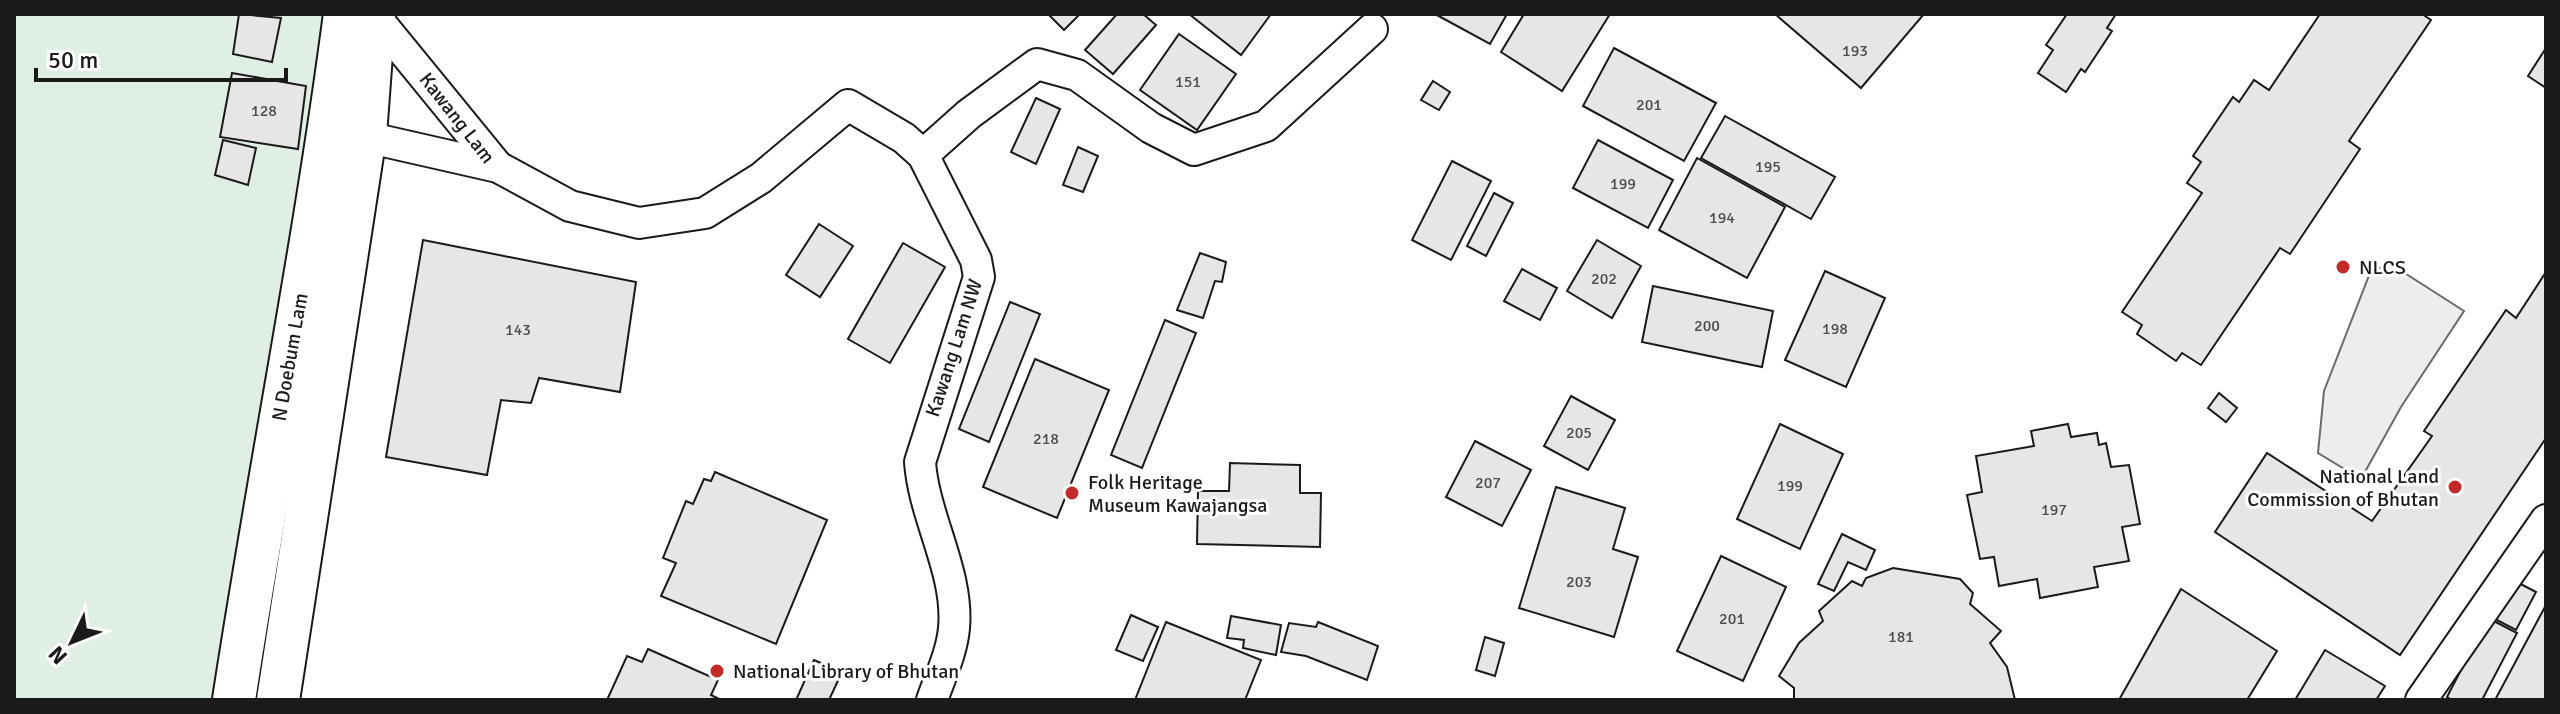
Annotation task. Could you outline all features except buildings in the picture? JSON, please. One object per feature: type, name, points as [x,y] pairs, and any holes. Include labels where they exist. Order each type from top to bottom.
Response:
[{"type":"main road","name":"N Doebum Lam","points":[[278,700],[347,132],[345,14]]},
{"type":"main road","name":"N Doebum Lam","points":[[234,700],[262,512],[374,14]]},
{"type":"street","name":"Kawang Lam","points":[[374,14],[498,167]]},
{"type":"street","points":[[923,155],[969,114],[1037,64],[1077,75],[1151,128],[1194,150],[1266,126],[1372,29]]},
{"type":"street","name":"Kawang Lam NW","points":[[498,167],[570,206],[639,223],[705,213],[761,178],[848,105],[904,138],[923,155],[969,240],[979,277],[920,462],[922,487],[954,598],[954,629],[932,700]]},
{"type":"street","name":"Kawang Lam","points":[[347,132],[498,167]]},
{"type":"street","points":[[2421,700],[2546,520]]},
{"type":"green space","points":[[14,14],[333,14],[236,700],[14,700]]},
{"type":"shaded area","points":[[2389,263],[2464,311],[2401,407],[2361,479],[2318,453],[2324,391],[2370,273]]},
{"type":"place","name":"NLCS","points":[[2343,267]]},
{"type":"place","name":"National Land Commission of Bhutan","points":[[2455,487]]},
{"type":"place","name":"Folk Heritage Museum Kawajangsa","points":[[1072,493]]},
{"type":"place","name":"National Library of Bhutan","points":[[717,671]]}]
